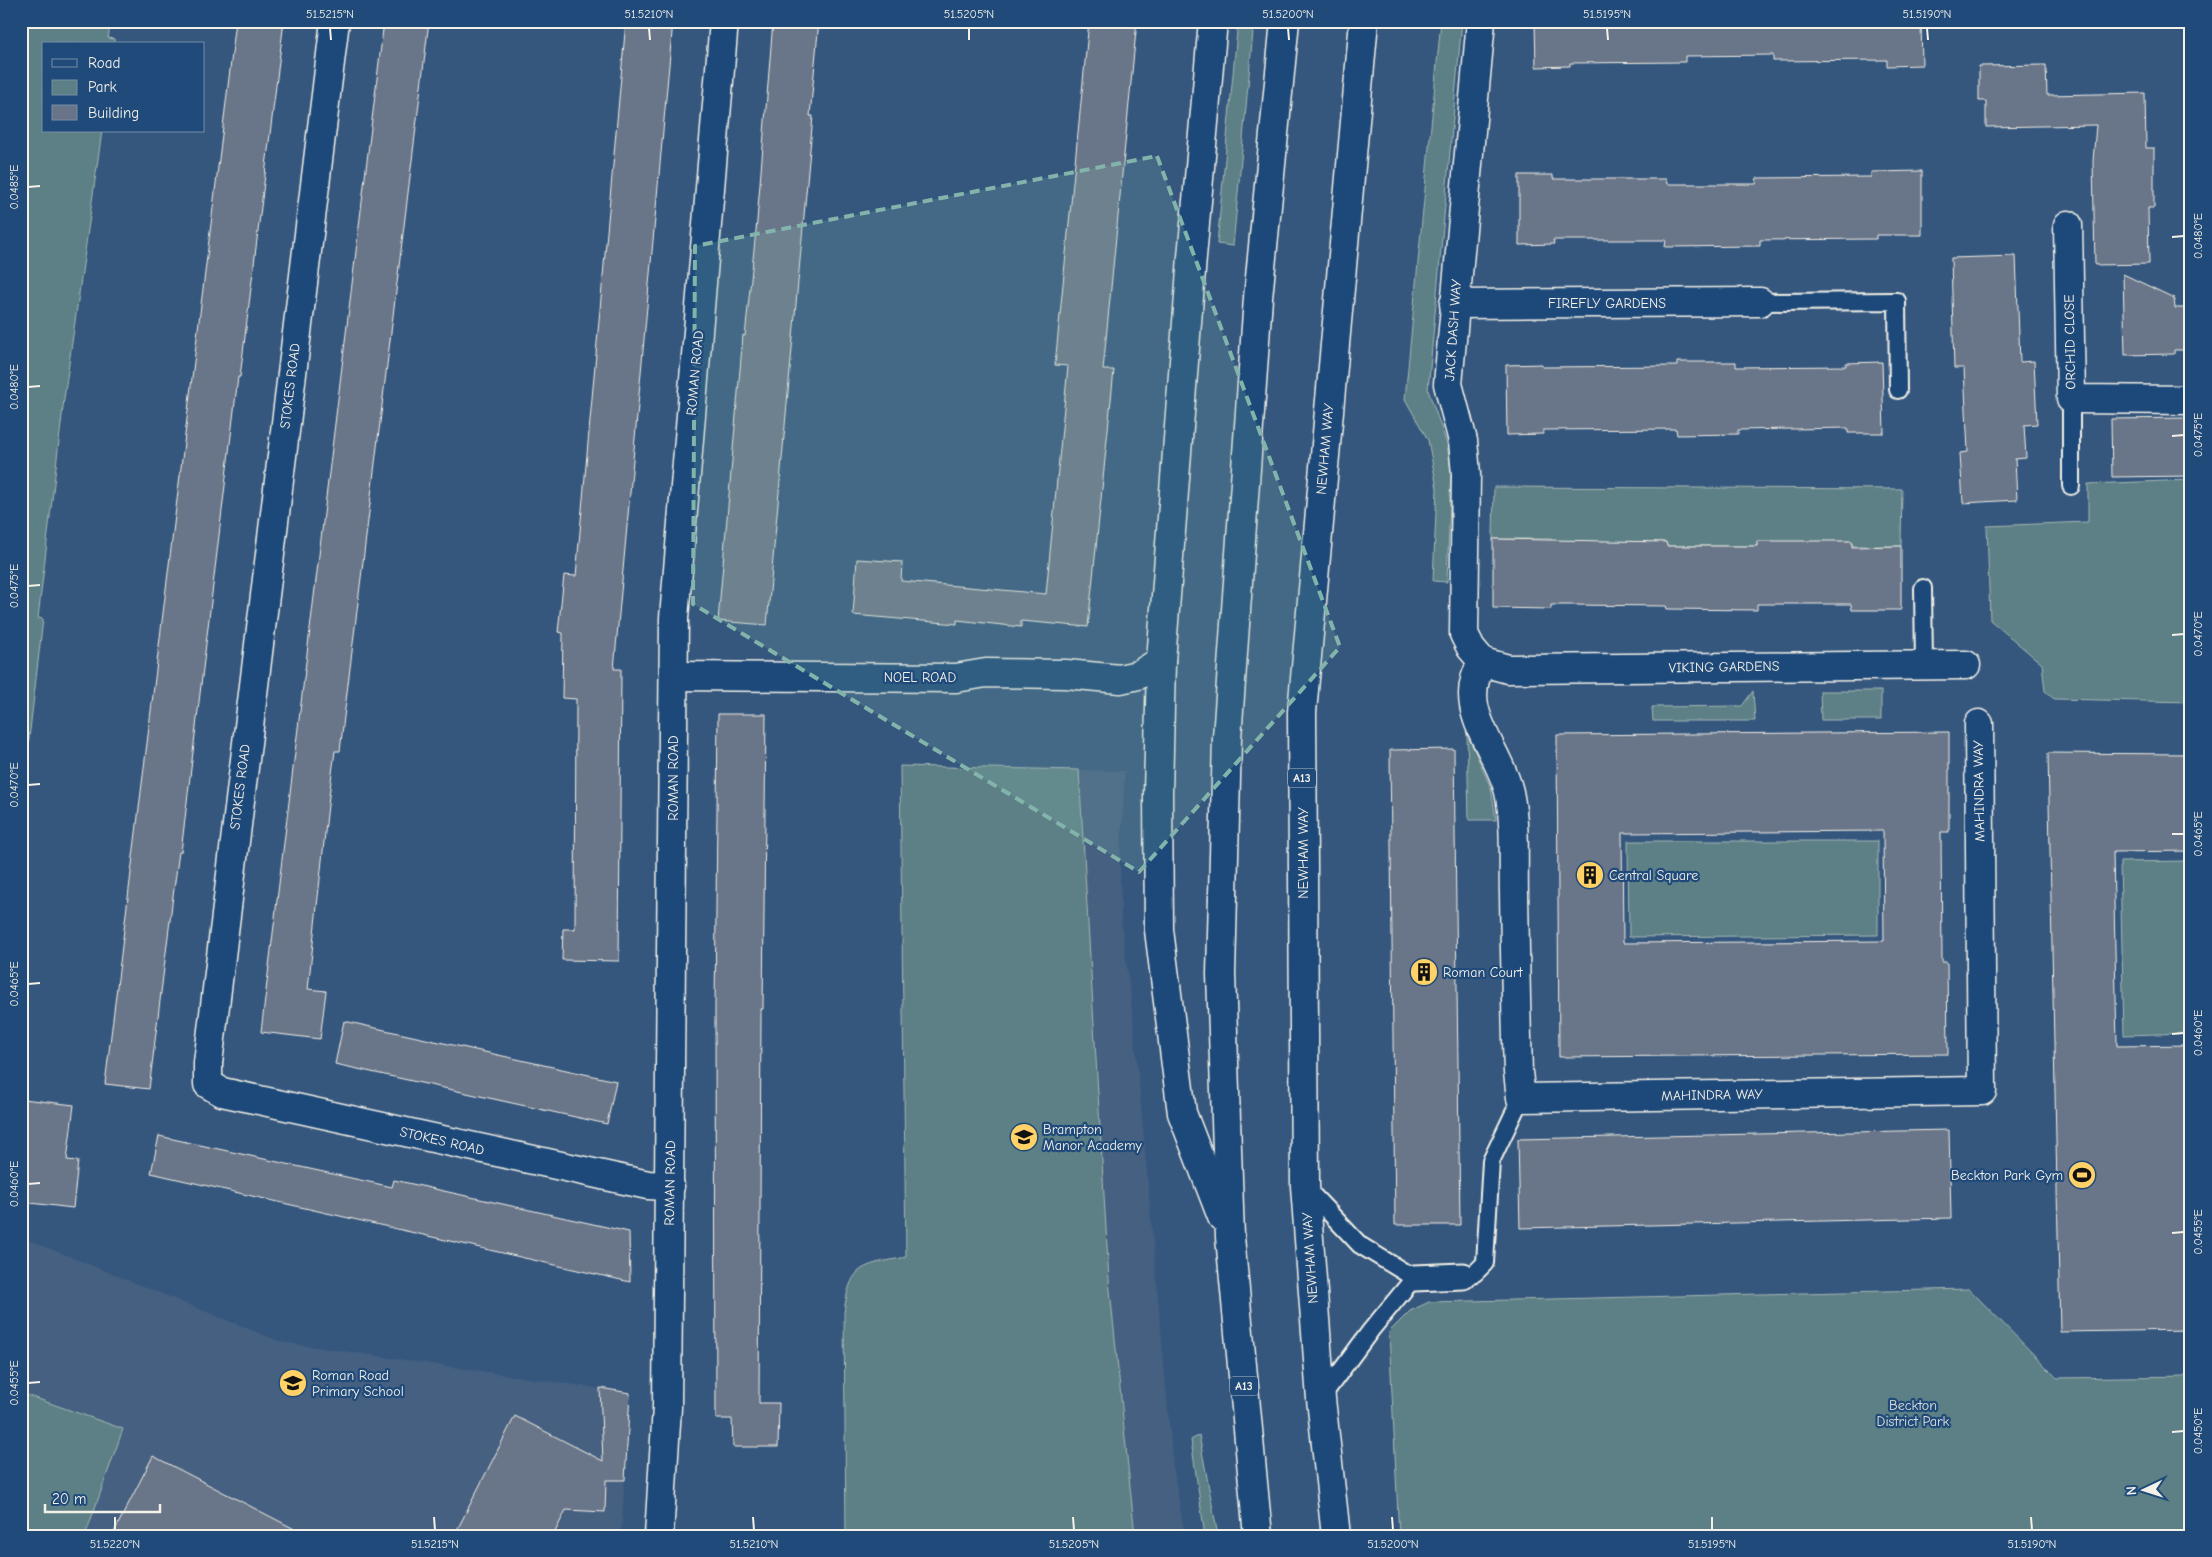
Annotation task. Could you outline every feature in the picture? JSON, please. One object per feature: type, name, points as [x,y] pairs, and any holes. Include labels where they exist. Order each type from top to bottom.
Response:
[{"type":"main road","name":"STOKES ROAD","points":[[335,21],[227,893],[208,1063],[208,1084],[222,1092],[489,1151],[648,1185],[670,1186]]},
{"type":"main road","name":"ROMAN ROAD","points":[[659,1536],[667,1407],[674,618],[724,21]]},
{"type":"main road","points":[[1213,21],[1192,257],[1161,661],[1158,795],[1160,930],[1182,1113],[1230,1237]]},
{"type":"main road","name":"A13","points":[[1258,1536],[1230,1237],[1221,974],[1226,738],[1258,298],[1285,21]]},
{"type":"main road","name":"NEWHAM WAY","points":[[1336,1536],[1321,1399],[1304,1186],[1302,712],[1364,21]]},
{"type":"main road","name":"JACK DASH WAY","points":[[1480,21],[1448,384],[1463,441],[1466,474],[1464,634],[1471,648],[1483,662]]},
{"type":"main road","name":"ORCHID CLOSE","points":[[2068,225],[2071,399],[2191,400]]},
{"type":"main road","name":"FIREFLY GARDENS","points":[[1454,304],[1760,302]]},
{"type":"main road","name":"NOEL ROAD","points":[[674,676],[956,678],[986,673],[1066,674],[1120,679],[1138,675],[1161,661]]},
{"type":"main road","points":[[1483,662],[1475,674],[1473,694],[1476,720],[1498,763],[1509,792],[1513,832],[1518,1072],[1521,1098]]},
{"type":"main road","name":"VIKING GARDENS","points":[[1483,662],[1508,669],[1966,665]]},
{"type":"main road","name":"MAHINDRA WAY","points":[[1521,1098],[1982,1091],[1979,724]]},
{"type":"street","points":[[1414,1278],[1463,1276]]},
{"type":"lane","points":[[1760,302],[1897,301],[1898,390]]},
{"type":"lane","points":[[2071,399],[2071,486]]},
{"type":"lane","points":[[1922,588],[1924,665]]},
{"type":"lane","points":[[1463,1276],[1475,1273],[1486,1263],[1491,1161],[1521,1098]]},
{"type":"lane","points":[[1304,1186],[1360,1245],[1414,1278],[1371,1330],[1321,1399]]},
{"type":"highlighted area","points":[[1157,156],[1340,647],[1139,872],[693,604],[695,246]]},
{"type":"shaded area","name":"Brampton Manor Academy","points":[[900,766],[1125,771],[1120,865],[1121,918],[1133,1017],[1173,1466],[1185,1536],[846,1536],[844,1313],[846,1292],[858,1270],[877,1261],[906,1257]]},
{"type":"shaded area","name":"Roman Road Primary School","points":[[21,1237],[281,1342],[630,1393],[621,1536],[21,1536]]},
{"type":"green space","points":[[21,21],[111,21],[108,38],[115,39],[114,42],[42,42],[42,132],[102,132],[64,399],[38,618],[43,619],[21,807]]},
{"type":"green space","points":[[1238,21],[1254,21],[1233,246],[1217,244]]},
{"type":"green space","points":[[1441,21],[1462,21],[1428,390],[1447,444],[1451,470],[1447,582],[1433,581],[1437,488],[1428,440],[1405,399]]},
{"type":"green space","points":[[2191,480],[2191,702],[2054,699],[2045,691],[2042,664],[1990,620],[1987,526],[2088,522],[2088,484]]},
{"type":"green space","points":[[1494,487],[1902,489],[1901,546],[1852,546],[1852,541],[1757,546],[1667,546],[1666,542],[1551,542],[1551,539],[1493,539]]},
{"type":"green space","points":[[1753,691],[1755,721],[1653,721],[1652,707],[1742,706]]},
{"type":"green space","points":[[1820,691],[1881,691],[1881,720],[1821,720]]},
{"type":"green space","points":[[1467,733],[1491,788],[1496,820],[1469,820]]},
{"type":"green space","name":"Brampton Manor Academy","points":[[900,766],[1079,770],[1109,1280],[1135,1536],[846,1536],[844,1313],[847,1296],[855,1275],[862,1269],[879,1262],[906,1257]]},
{"type":"green space","points":[[1628,841],[1878,841],[1878,935],[1629,937]]},
{"type":"green space","points":[[2191,861],[2191,1033],[2124,1035],[2120,862]]},
{"type":"green space","name":"Beckton District Park","points":[[1969,1289],[2057,1378],[2191,1376],[2191,1536],[1399,1536],[1389,1332],[1410,1311],[1429,1302]]},
{"type":"green space","points":[[24,1394],[123,1429],[85,1536],[21,1536],[21,1403]]},
{"type":"green space","points":[[1199,1435],[1218,1536],[1205,1536],[1191,1440]]},
{"type":"building","points":[[236,21],[284,21],[240,377],[238,377],[181,852],[179,852],[173,896],[149,1089],[105,1084]]},
{"type":"building","points":[[384,21],[429,21],[340,751],[335,751],[329,796],[308,989],[326,991],[320,1039],[261,1032]]},
{"type":"building","points":[[626,21],[673,21],[614,669],[621,669],[619,961],[562,960],[563,929],[575,929],[576,699],[562,698],[563,633],[558,632],[564,575],[576,576]]},
{"type":"building","points":[[773,21],[819,21],[810,116],[813,116],[767,625],[718,621],[743,335],[745,336],[757,221]]},
{"type":"building","points":[[1089,21],[1137,21],[1103,370],[1114,370],[1088,627],[1021,621],[1021,627],[957,620],[957,624],[853,615],[857,559],[902,562],[901,581],[1046,594],[1068,366],[1055,365]]},
{"type":"building","points":[[1535,21],[1921,21],[1922,65],[1887,66],[1887,60],[1773,61],[1773,55],[1685,56],[1685,62],[1570,63],[1570,66],[1536,67]]},
{"type":"building","points":[[2046,65],[2047,95],[2145,93],[2146,148],[2154,148],[2154,208],[2148,208],[2149,264],[2095,265],[2093,161],[2096,125],[1986,127],[1986,101],[1979,101],[1979,66]]},
{"type":"building","points":[[1922,171],[1922,235],[1876,235],[1876,239],[1760,240],[1760,246],[1665,247],[1666,240],[1553,240],[1554,244],[1519,245],[1519,175],[1553,175],[1553,179],[1666,179],[1667,184],[1756,184],[1757,178],[1871,177],[1871,172]]},
{"type":"building","points":[[2016,256],[2020,362],[2034,361],[2037,424],[2024,425],[2026,458],[2015,459],[2017,500],[1963,503],[1960,453],[1968,452],[1964,368],[1954,368],[1951,258]]},
{"type":"building","points":[[2123,274],[2174,298],[2175,308],[2191,308],[2191,350],[2174,350],[2174,354],[2125,355]]},
{"type":"building","points":[[1677,362],[1736,362],[1736,367],[1846,366],[1846,363],[1882,362],[1884,433],[1848,433],[1848,428],[1738,430],[1738,434],[1677,435],[1676,429],[1543,430],[1543,434],[1507,435],[1506,365],[1542,364],[1542,367],[1677,366]]},
{"type":"building","points":[[2189,418],[2190,476],[2112,477],[2111,419]]},
{"type":"building","points":[[1493,539],[1666,542],[1667,546],[1757,546],[1757,541],[1852,541],[1852,547],[1901,546],[1901,610],[1852,610],[1851,604],[1757,604],[1757,610],[1667,609],[1666,606],[1572,605],[1551,605],[1551,609],[1493,608]]},
{"type":"building","points":[[718,714],[766,714],[763,1009],[761,1009],[759,1403],[779,1403],[778,1447],[733,1447],[732,1419],[716,1419],[715,1009]]},
{"type":"building","name":"Central Square","points":[[1949,732],[1949,832],[1941,832],[1942,962],[1947,962],[1948,1054],[1559,1057],[1557,735]],"holes":[[[1883,831],[1884,941],[1623,943],[1622,833]]]},
{"type":"building","name":"Roman Court","points":[[1454,749],[1460,1225],[1395,1225],[1390,750]]},
{"type":"building","points":[[2048,753],[2191,754],[2191,851],[2113,852],[2117,1046],[2191,1045],[2191,1330],[2060,1332]]},
{"type":"building","points":[[344,1021],[616,1081],[607,1124],[335,1064]]},
{"type":"building","points":[[23,1099],[74,1105],[67,1160],[78,1161],[73,1208],[22,1202],[26,1169],[21,1168]]},
{"type":"building","points":[[1949,1130],[1951,1218],[1520,1228],[1518,1139]]},
{"type":"building","points":[[159,1136],[392,1187],[394,1180],[629,1232],[630,1282],[151,1173]]},
{"type":"building","points":[[600,1388],[630,1393],[625,1480],[606,1480],[605,1512],[566,1510],[553,1536],[454,1536],[515,1416],[603,1461]]},
{"type":"building","points":[[153,1456],[308,1536],[112,1536]]},
{"type":"place","name":"Central Square","points":[[1590,875]]},
{"type":"place","name":"Roman Court","points":[[1424,972]]},
{"type":"place","name":"Brampton Manor Academy","points":[[1024,1137]]},
{"type":"place","name":"Beckton Park Gym","points":[[2082,1175]]},
{"type":"place","name":"Roman Road Primary School","points":[[293,1383]]}]
